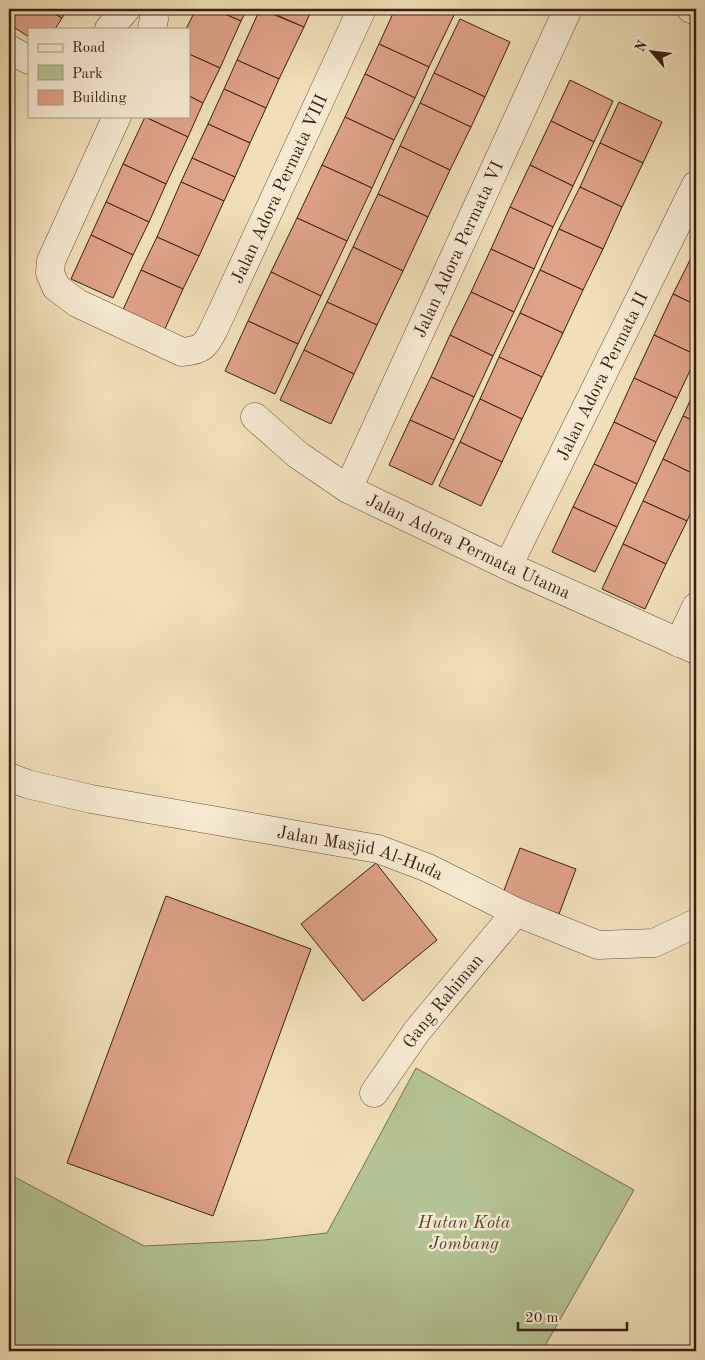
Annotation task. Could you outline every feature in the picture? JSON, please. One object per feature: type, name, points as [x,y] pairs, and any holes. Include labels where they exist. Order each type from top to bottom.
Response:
[{"type":"street","points":[[110,28],[126,9]]},
{"type":"street","points":[[152,28],[153,9]]},
{"type":"street","name":"Jalan Adora Permata VIII","points":[[116,118],[51,261],[50,273],[56,287],[77,303],[182,352],[197,351],[207,343],[362,9]]},
{"type":"street","name":"Jalan Adora Permata VI","points":[[348,489],[568,9]]},
{"type":"street","points":[[691,9],[696,11]]},
{"type":"street","points":[[9,49],[28,59]]},
{"type":"street","name":"Jalan Adora Permata II","points":[[508,566],[696,185]]},
{"type":"street","name":"Jalan Adora Permata Utama","points":[[255,417],[298,456],[348,489],[508,566],[688,646]]},
{"type":"street","points":[[688,646],[696,607]]},
{"type":"street","name":"Jalan Masjid Al-Huda","points":[[9,777],[28,784],[91,799],[378,849],[428,868],[516,912],[598,945],[654,943],[696,924]]},
{"type":"street","name":"Gang Rahiman","points":[[374,1093],[417,1031],[516,912]]},
{"type":"green space","name":"Hutan Kota Jombang","points":[[416,1068],[634,1190],[542,1351],[9,1351],[9,1174],[144,1246],[264,1240],[327,1233]]},
{"type":"building","points":[[12,9],[47,9],[62,18],[56,28],[28,28],[28,36],[9,24],[9,14]]},
{"type":"building","points":[[47,9],[68,9],[62,18]]},
{"type":"building","points":[[196,9],[214,9],[241,21],[220,68],[190,54],[190,28],[186,28]]},
{"type":"building","points":[[214,9],[247,9],[241,21]]},
{"type":"building","points":[[260,9],[304,27],[279,79],[237,60]]},
{"type":"building","points":[[263,9],[312,9],[304,27]]},
{"type":"building","points":[[395,9],[446,9],[455,13],[429,67],[379,44]]},
{"type":"building","points":[[460,19],[510,42],[485,97],[434,73]]},
{"type":"building","points":[[379,44],[429,67],[415,98],[365,74]]},
{"type":"building","points":[[190,54],[220,68],[203,103],[190,96]]},
{"type":"building","points":[[237,60],[279,79],[266,108],[224,89]]},
{"type":"building","points":[[434,73],[485,97],[471,127],[420,103]]},
{"type":"building","points":[[365,74],[415,98],[394,140],[345,117]]},
{"type":"building","points":[[570,80],[613,101],[594,142],[551,121]]},
{"type":"building","points":[[224,89],[266,108],[250,143],[208,124]]},
{"type":"building","points":[[190,96],[203,103],[188,137],[147,118],[190,118]]},
{"type":"building","points":[[619,102],[662,122],[643,163],[600,143]]},
{"type":"building","points":[[420,103],[471,127],[450,170],[400,146]]},
{"type":"building","points":[[345,117],[394,140],[372,188],[322,165]]},
{"type":"building","points":[[145,118],[188,137],[166,184],[123,164]]},
{"type":"building","points":[[551,121],[594,142],[573,186],[530,165]]},
{"type":"building","points":[[208,124],[250,143],[235,177],[192,158]]},
{"type":"building","points":[[600,143],[643,163],[622,207],[580,187]]},
{"type":"building","points":[[400,146],[450,170],[428,217],[378,194]]},
{"type":"building","points":[[192,158],[235,177],[224,201],[181,182]]},
{"type":"building","points":[[123,164],[166,184],[149,222],[106,202]]},
{"type":"building","points":[[322,165],[372,188],[347,241],[297,218]]},
{"type":"building","points":[[530,165],[573,186],[553,227],[510,207]]},
{"type":"building","points":[[181,182],[224,201],[199,256],[157,237]]},
{"type":"building","points":[[580,187],[622,207],[603,249],[559,229]]},
{"type":"building","points":[[378,194],[428,217],[403,271],[353,247]]},
{"type":"building","points":[[106,202],[149,222],[133,255],[91,235]]},
{"type":"building","points":[[510,207],[553,227],[534,269],[491,249]]},
{"type":"building","points":[[297,218],[347,241],[321,296],[271,272]]},
{"type":"building","points":[[559,229],[603,249],[583,290],[540,270]]},
{"type":"building","points":[[91,235],[133,255],[113,298],[71,279]]},
{"type":"building","points":[[157,237],[199,256],[183,289],[141,270]]},
{"type":"building","points":[[353,247],[403,271],[377,325],[327,302]]},
{"type":"building","points":[[491,249],[534,269],[514,312],[471,292]]},
{"type":"building","points":[[694,252],[696,253],[696,305],[673,294]]},
{"type":"building","points":[[141,270],[183,289],[164,331],[122,312]]},
{"type":"building","points":[[540,270],[583,290],[563,333],[520,313]]},
{"type":"building","points":[[271,272],[321,296],[298,344],[248,321]]},
{"type":"building","points":[[471,292],[514,312],[493,356],[450,335]]},
{"type":"building","points":[[673,294],[696,305],[696,355],[654,335]]},
{"type":"building","points":[[327,302],[377,325],[354,374],[304,350]]},
{"type":"building","points":[[520,313],[563,333],[542,377],[499,357]]},
{"type":"building","points":[[248,321],[298,344],[275,394],[225,371]]},
{"type":"building","points":[[450,335],[493,356],[474,397],[431,377]]},
{"type":"building","points":[[654,335],[696,355],[677,398],[634,378]]},
{"type":"building","points":[[304,350],[354,374],[331,424],[280,400]]},
{"type":"building","points":[[499,357],[542,377],[522,419],[480,399]]},
{"type":"building","points":[[431,377],[474,397],[454,440],[410,420]]},
{"type":"building","points":[[634,378],[677,398],[656,442],[614,422]]},
{"type":"building","points":[[696,388],[696,422],[683,416]]},
{"type":"building","points":[[480,399],[522,419],[502,462],[460,442]]},
{"type":"building","points":[[683,416],[696,422],[696,475],[663,459]]},
{"type":"building","points":[[410,420],[454,440],[432,485],[389,465]]},
{"type":"building","points":[[614,422],[656,442],[637,484],[594,464]]},
{"type":"building","points":[[460,442],[502,462],[481,506],[439,486]]},
{"type":"building","points":[[663,459],[696,475],[696,501],[687,521],[643,501]]},
{"type":"building","points":[[594,464],[637,484],[617,527],[573,507]]},
{"type":"building","points":[[643,501],[687,521],[666,564],[623,544]]},
{"type":"building","points":[[573,507],[617,527],[595,572],[552,552]]},
{"type":"building","points":[[623,544],[666,564],[645,609],[602,589]]},
{"type":"building","points":[[520,848],[576,869],[559,914],[503,893]]},
{"type":"building","points":[[376,863],[437,940],[363,1001],[301,924]]},
{"type":"building","points":[[166,896],[311,949],[213,1216],[67,1163]]}]
